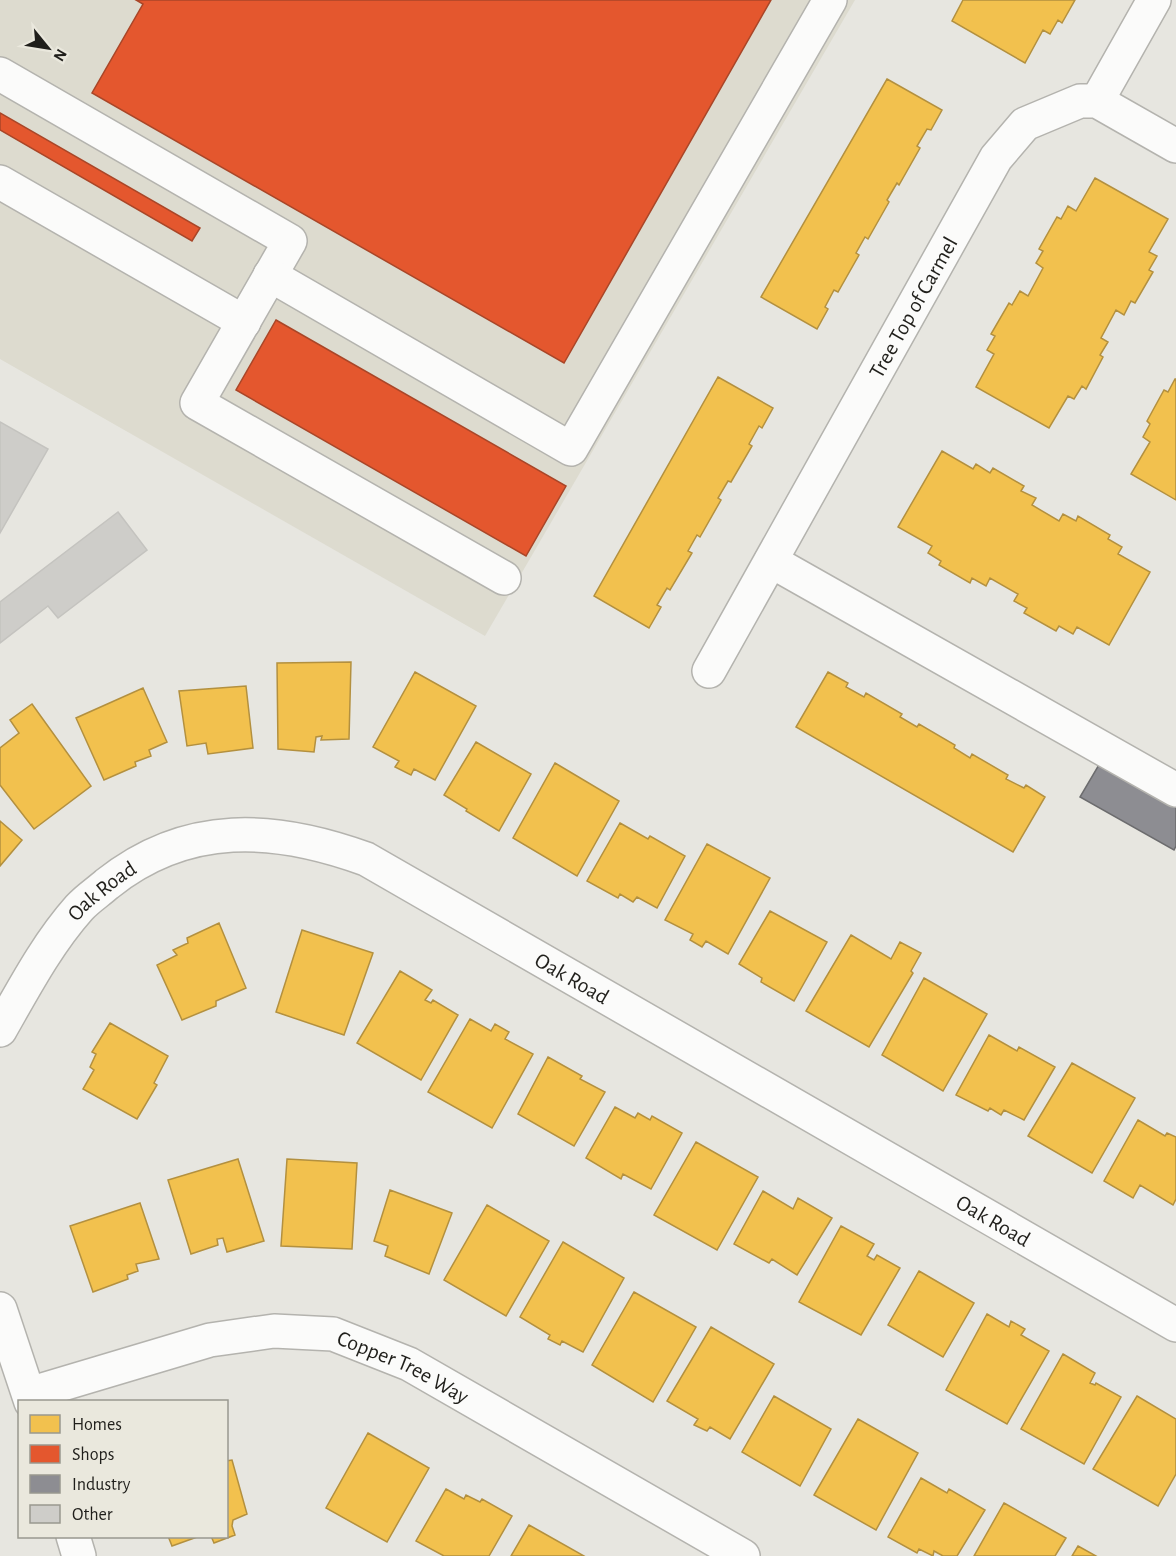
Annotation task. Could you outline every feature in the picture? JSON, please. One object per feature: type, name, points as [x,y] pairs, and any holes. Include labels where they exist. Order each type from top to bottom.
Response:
[{"type":"street","points":[[270,275],[571,449],[830,0]]},
{"type":"street","points":[[1154,0],[1097,101],[1176,146]]},
{"type":"street","points":[[0,74],[290,241],[197,403],[504,579]]},
{"type":"street","name":"Tree Top of Carmel","points":[[709,671],[996,158],[1025,124],[1080,101],[1097,101]]},
{"type":"street","points":[[0,182],[244,322]]},
{"type":"street","points":[[771,561],[1176,790]]},
{"type":"street","name":"Oak Road","points":[[0,1030],[46,951],[80,906],[123,872],[149,857],[202,839],[244,833],[292,837],[336,848],[366,859],[1176,1324]]},
{"type":"street","points":[[0,1309],[30,1398]]},
{"type":"street","name":"Copper Tree Way","points":[[30,1398],[210,1340],[274,1330],[333,1334],[410,1365],[743,1556]]},
{"type":"street","points":[[74,1538],[79,1556]]},
{"type":"shaded area","points":[[0,0],[855,0],[485,636],[0,359]]},
{"type":"building: Homes","points":[[963,0],[1075,0],[1062,23],[1058,20],[1050,34],[1043,30],[1025,63],[952,21]]},
{"type":"building: Homes","points":[[887,79],[942,110],[931,130],[927,129],[917,146],[920,148],[899,185],[897,183],[887,200],[889,202],[868,239],[865,237],[856,253],[859,255],[838,292],[834,290],[825,307],[828,309],[817,329],[761,297]]},
{"type":"building: Homes","points":[[1095,178],[1168,219],[1149,252],[1157,256],[1149,270],[1153,272],[1135,303],[1131,301],[1124,315],[1116,310],[1101,338],[1108,342],[1100,355],[1103,357],[1086,389],[1082,386],[1074,399],[1068,396],[1049,428],[976,387],[994,354],[987,350],[995,336],[991,334],[1009,303],[1012,305],[1020,291],[1028,296],[1043,268],[1036,263],[1043,251],[1039,249],[1057,217],[1061,219],[1068,206],[1076,211]]},
{"type":"building: Homes","points":[[718,377],[773,408],[762,428],[759,426],[749,444],[752,446],[731,482],[728,481],[718,498],[721,500],[700,537],[697,535],[688,551],[692,553],[670,590],[667,588],[657,605],[661,607],[649,628],[594,596]]},
{"type":"building: Homes","points":[[1175,379],[1176,500],[1131,474],[1150,442],[1143,437],[1150,424],[1147,421],[1164,390],[1168,392]]},
{"type":"building: Homes","points":[[942,451],[973,469],[976,464],[990,473],[993,468],[1024,486],[1021,491],[1036,498],[1032,505],[1059,521],[1063,514],[1076,521],[1078,516],[1110,535],[1108,539],[1122,547],[1118,554],[1150,572],[1109,645],[1077,627],[1073,634],[1059,626],[1056,631],[1024,613],[1027,608],[1014,601],[1018,594],[990,578],[986,586],[972,578],[970,583],[939,565],[941,561],[928,553],[932,546],[898,527]]},
{"type":"building: Homes","points":[[351,662],[349,739],[321,740],[322,736],[316,737],[314,752],[278,749],[277,663]]},
{"type":"building: Homes","points":[[415,672],[476,706],[435,780],[414,769],[411,775],[395,767],[399,761],[373,747]]},
{"type":"building: Homes","points":[[828,672],[848,683],[846,687],[864,697],[866,693],[902,714],[900,717],[917,727],[919,724],[955,745],[954,748],[970,758],[972,754],[1008,775],[1006,779],[1024,788],[1026,785],[1045,797],[1013,852],[796,727]]},
{"type":"building: Homes","points":[[246,686],[253,748],[208,754],[206,743],[187,746],[179,691]]},
{"type":"building: Homes","points":[[143,688],[167,742],[149,750],[151,756],[135,762],[136,766],[104,780],[76,718]]},
{"type":"building: Homes","points":[[32,704],[91,786],[34,829],[0,785],[0,748],[19,733],[10,720]]},
{"type":"building: Homes","points":[[476,742],[531,774],[499,831],[444,795]]},
{"type":"building: Homes","points":[[555,763],[619,801],[577,876],[513,838]]},
{"type":"building: Homes","points":[[0,821],[22,840],[0,866]]},
{"type":"building: Homes","points":[[620,823],[648,839],[650,836],[685,856],[657,908],[637,897],[633,902],[620,894],[618,898],[587,881]]},
{"type":"building: Homes","points":[[707,844],[770,878],[728,954],[706,941],[702,947],[690,940],[693,934],[665,920]]},
{"type":"building: Homes","points":[[770,911],[827,942],[794,1001],[761,982],[762,978],[739,964]]},
{"type":"building: Homes","points":[[219,923],[246,988],[216,1001],[216,1006],[182,1020],[157,965],[177,955],[173,950],[188,943],[187,938]]},
{"type":"building: Homes","points":[[302,930],[373,953],[344,1035],[276,1012]]},
{"type":"building: Homes","points":[[851,935],[891,959],[900,942],[921,953],[911,971],[913,973],[869,1047],[806,1011]]},
{"type":"building: Homes","points":[[400,971],[432,990],[425,1000],[431,1003],[433,1000],[458,1015],[421,1080],[357,1043]]},
{"type":"building: Homes","points":[[924,978],[987,1014],[943,1091],[882,1055]]},
{"type":"building: Homes","points":[[470,1019],[491,1031],[495,1024],[509,1032],[505,1039],[533,1054],[492,1128],[428,1092]]},
{"type":"building: Homes","points":[[110,1023],[168,1056],[154,1083],[157,1085],[137,1119],[83,1089],[94,1070],[90,1067],[96,1054],[92,1052]]},
{"type":"building: Homes","points":[[989,1035],[1017,1051],[1019,1047],[1055,1067],[1024,1120],[1004,1110],[1001,1115],[990,1108],[988,1111],[956,1095]]},
{"type":"building: Homes","points":[[548,1057],[582,1076],[580,1079],[605,1092],[574,1146],[518,1114]]},
{"type":"building: Homes","points":[[1072,1063],[1135,1098],[1092,1173],[1028,1136]]},
{"type":"building: Homes","points":[[615,1107],[635,1118],[638,1113],[650,1120],[652,1116],[682,1133],[651,1189],[623,1174],[621,1179],[586,1158]]},
{"type":"building: Homes","points":[[1138,1120],[1165,1136],[1167,1133],[1176,1137],[1176,1199],[1173,1205],[1140,1185],[1133,1198],[1104,1181]]},
{"type":"building: Homes","points":[[696,1142],[758,1177],[717,1250],[654,1215]]},
{"type":"building: Homes","points":[[238,1159],[264,1241],[227,1252],[223,1238],[217,1239],[218,1245],[191,1254],[168,1180]]},
{"type":"building: Homes","points":[[287,1159],[357,1163],[352,1249],[281,1246]]},
{"type":"building: Homes","points":[[390,1190],[452,1213],[429,1274],[385,1256],[388,1246],[374,1241]]},
{"type":"building: Homes","points":[[763,1191],[793,1209],[798,1198],[832,1218],[797,1275],[772,1259],[769,1263],[734,1244]]},
{"type":"building: Homes","points":[[140,1203],[159,1259],[136,1264],[138,1271],[127,1275],[128,1279],[93,1292],[70,1226]]},
{"type":"building: Homes","points":[[487,1205],[549,1241],[506,1316],[444,1280]]},
{"type":"building: Homes","points":[[841,1226],[874,1244],[867,1256],[874,1260],[877,1255],[900,1268],[861,1335],[799,1302]]},
{"type":"building: Homes","points":[[563,1242],[624,1278],[583,1352],[562,1341],[560,1345],[548,1339],[550,1335],[520,1317]]},
{"type":"building: Homes","points":[[919,1271],[974,1303],[943,1357],[888,1325]]},
{"type":"building: Homes","points":[[634,1292],[696,1327],[653,1402],[592,1365]]},
{"type":"building: Homes","points":[[987,1314],[1009,1327],[1011,1321],[1025,1329],[1021,1335],[1049,1351],[1007,1424],[946,1390]]},
{"type":"building: Homes","points":[[711,1327],[774,1364],[730,1439],[710,1427],[707,1431],[694,1425],[698,1419],[667,1401]]},
{"type":"building: Homes","points":[[1063,1354],[1095,1373],[1090,1383],[1095,1385],[1096,1383],[1121,1397],[1084,1464],[1021,1429]]},
{"type":"building: Homes","points":[[774,1396],[831,1429],[800,1486],[742,1452]]},
{"type":"building: Homes","points":[[1137,1396],[1176,1419],[1176,1474],[1158,1506],[1093,1469]]},
{"type":"building: Homes","points":[[858,1419],[918,1453],[876,1530],[814,1495]]},
{"type":"building: Homes","points":[[368,1433],[429,1468],[387,1542],[326,1508]]},
{"type":"building: Homes","points":[[232,1460],[247,1514],[233,1520],[235,1535],[228,1538],[228,1461]]},
{"type":"building: Homes","points":[[921,1478],[947,1493],[949,1489],[985,1510],[957,1556],[943,1556],[934,1551],[933,1556],[919,1549],[917,1553],[888,1537]]},
{"type":"building: Homes","points":[[446,1489],[464,1499],[466,1495],[480,1502],[482,1499],[512,1516],[489,1556],[444,1556],[416,1541]]},
{"type":"building: Homes","points":[[1004,1503],[1066,1538],[1055,1556],[974,1556]]},
{"type":"building: Homes","points":[[529,1525],[584,1556],[511,1556]]},
{"type":"building: Homes","points":[[169,1538],[194,1538],[172,1546]]},
{"type":"building: Homes","points":[[212,1538],[227,1538],[214,1543]]},
{"type":"building: Homes","points":[[1078,1546],[1096,1556],[1072,1556]]},
{"type":"building: Shops","points":[[136,0],[771,0],[564,363],[92,93],[143,4]]},
{"type":"building: Shops","points":[[0,113],[200,228],[192,241],[0,130]]},
{"type":"building: Shops","points":[[276,320],[566,486],[526,556],[236,390]]},
{"type":"building: Industry","points":[[1100,763],[1176,806],[1176,846],[1174,850],[1080,797]]},
{"type":"building: Other","points":[[0,422],[48,449],[0,533]]},
{"type":"building: Other","points":[[118,512],[147,550],[58,618],[48,606],[0,643],[0,602]]}]
